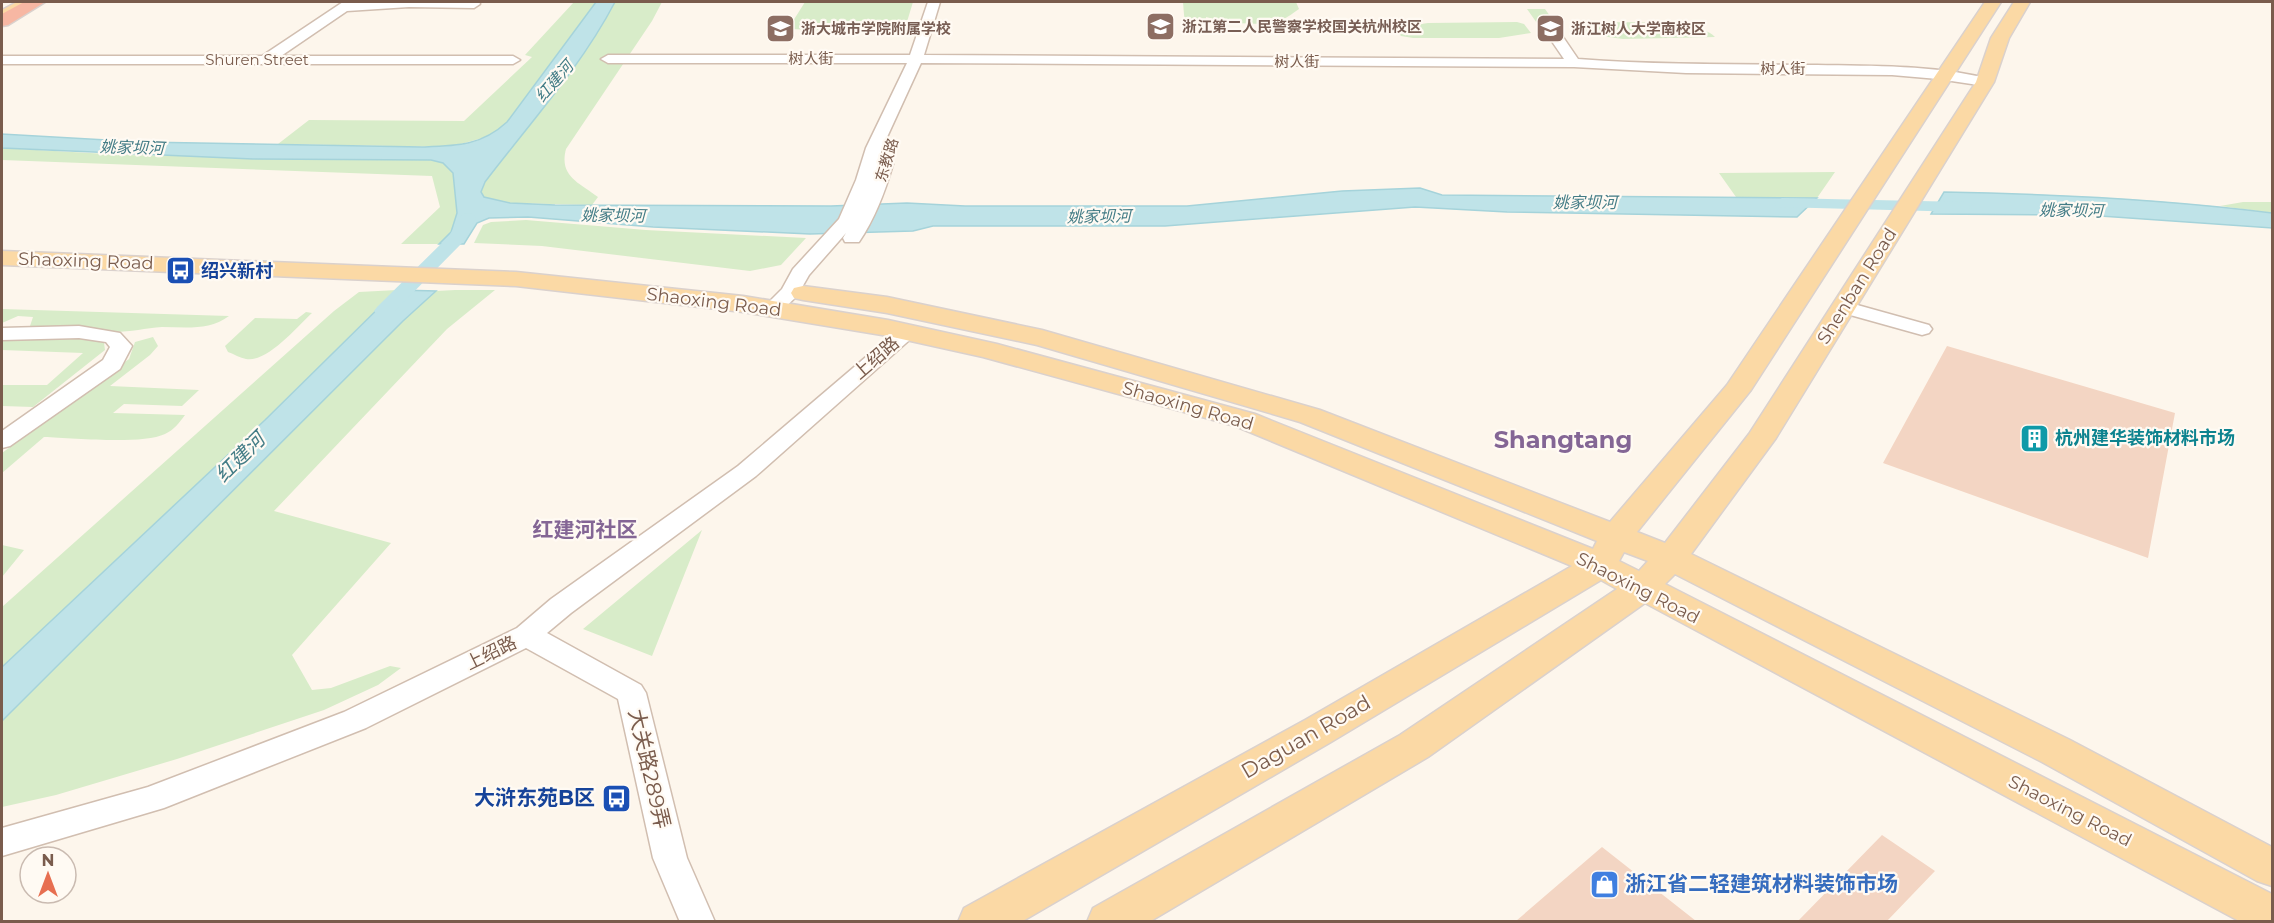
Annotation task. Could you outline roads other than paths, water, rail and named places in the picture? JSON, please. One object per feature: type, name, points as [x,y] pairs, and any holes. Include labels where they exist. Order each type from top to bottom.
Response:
[{"type":"highway","points":[[2,4],[6,2]]},
{"type":"highway","points":[[2,15],[22,2]]},
{"type":"highway","points":[[2,21],[36,2]]},
{"type":"main road","points":[[2,15],[28,2]]},
{"type":"main road","points":[[1609,550],[1737,390],[1993,2]]},
{"type":"main road","name":"Shenban Road","points":[[1671,558],[1761,438],[1985,82],[2000,38],[2022,2]]},
{"type":"main road","name":"Shaoxing Road","points":[[2,238],[429,266]]},
{"type":"main road","name":"Shaoxing Road","points":[[2,258],[429,266],[513,260],[795,288],[1042,338],[1310,416],[1609,550],[1641,589],[2272,916]]},
{"type":"main road","name":"Shaoxing Road","points":[[795,288],[907,332],[988,350],[1245,420],[1609,550],[1671,558],[2056,751],[2272,868]]},
{"type":"main road","name":"Daguan Road","points":[[980,921],[1318,731],[1609,550]]},
{"type":"main road","points":[[1109,921],[1414,746],[1641,589],[1671,558]]},
{"type":"street","name":"东教路","points":[[922,59],[934,2]]},
{"type":"street","name":"东教路","points":[[795,288],[850,240],[868,214],[872,180],[897,128],[946,2]]},
{"type":"street","points":[[265,60],[347,4],[391,6],[474,4]]},
{"type":"street","points":[[1558,40],[1574,63]]},
{"type":"street","name":"树人街","points":[[608,59],[1574,63],[1644,69],[1861,70],[1946,74],[1985,82]]},
{"type":"street","name":"Shuren Street","points":[[2,60],[513,60]]},
{"type":"street","points":[[1843,307],[1922,329]]},
{"type":"street","points":[[2,334],[79,332],[113,337],[121,346],[112,364],[2,441]]},
{"type":"street","name":"上绍路","points":[[2,842],[153,799],[345,724],[527,635],[561,606],[747,471],[907,332]]},
{"type":"street","name":"大关路289弄","points":[[527,635],[631,693],[670,858],[698,921]]},
{"type":"water","points":[[596,2],[615,2],[571,72],[485,182],[481,192],[484,197],[510,203],[555,205],[831,206],[907,203],[965,206],[1187,206],[1342,191],[1420,188],[1442,195],[1817,198],[1797,217],[1507,212],[1415,207],[1165,226],[933,226],[913,231],[810,234],[653,227],[528,217],[489,218],[477,223],[464,244],[439,244],[451,232],[457,213],[453,173],[443,163],[431,160],[253,159],[2,148],[2,134],[142,142],[422,147],[467,143],[488,136],[507,122]]},
{"type":"water","points":[[1944,192],[2108,198],[2231,208],[2272,213],[2272,228],[2086,215],[1931,214]]},
{"type":"water","points":[[397,290],[436,291],[403,321],[2,721],[2,667],[265,420]]},
{"type":"waterway","name":"姚家坝河","points":[[1782,203],[1965,207]]},
{"type":"waterway","name":"红建河","points":[[384,311],[456,239],[468,218]]},
{"type":"place","name":"浙江第二人民警察学校国关杭州校区","points":[[1161,27]]},
{"type":"place","name":"浙大城市学院附属学校","points":[[780,29]]},
{"type":"place","name":"浙江树人大学南校区","points":[[1550,29]]},
{"type":"place","name":"绍兴新村","points":[[180,271]]},
{"type":"place","name":"杭州建华装饰材料市场","points":[[2034,438]]},
{"type":"place","name":"大浒东苑B区","points":[[616,798]]},
{"type":"place","name":"浙江省二轻建筑材料装饰市场","points":[[1604,884]]},
{"type":"district","name":"Shangtang","points":[[1563,440]]},
{"type":"district","name":"红建河社区","points":[[585,530]]}]
